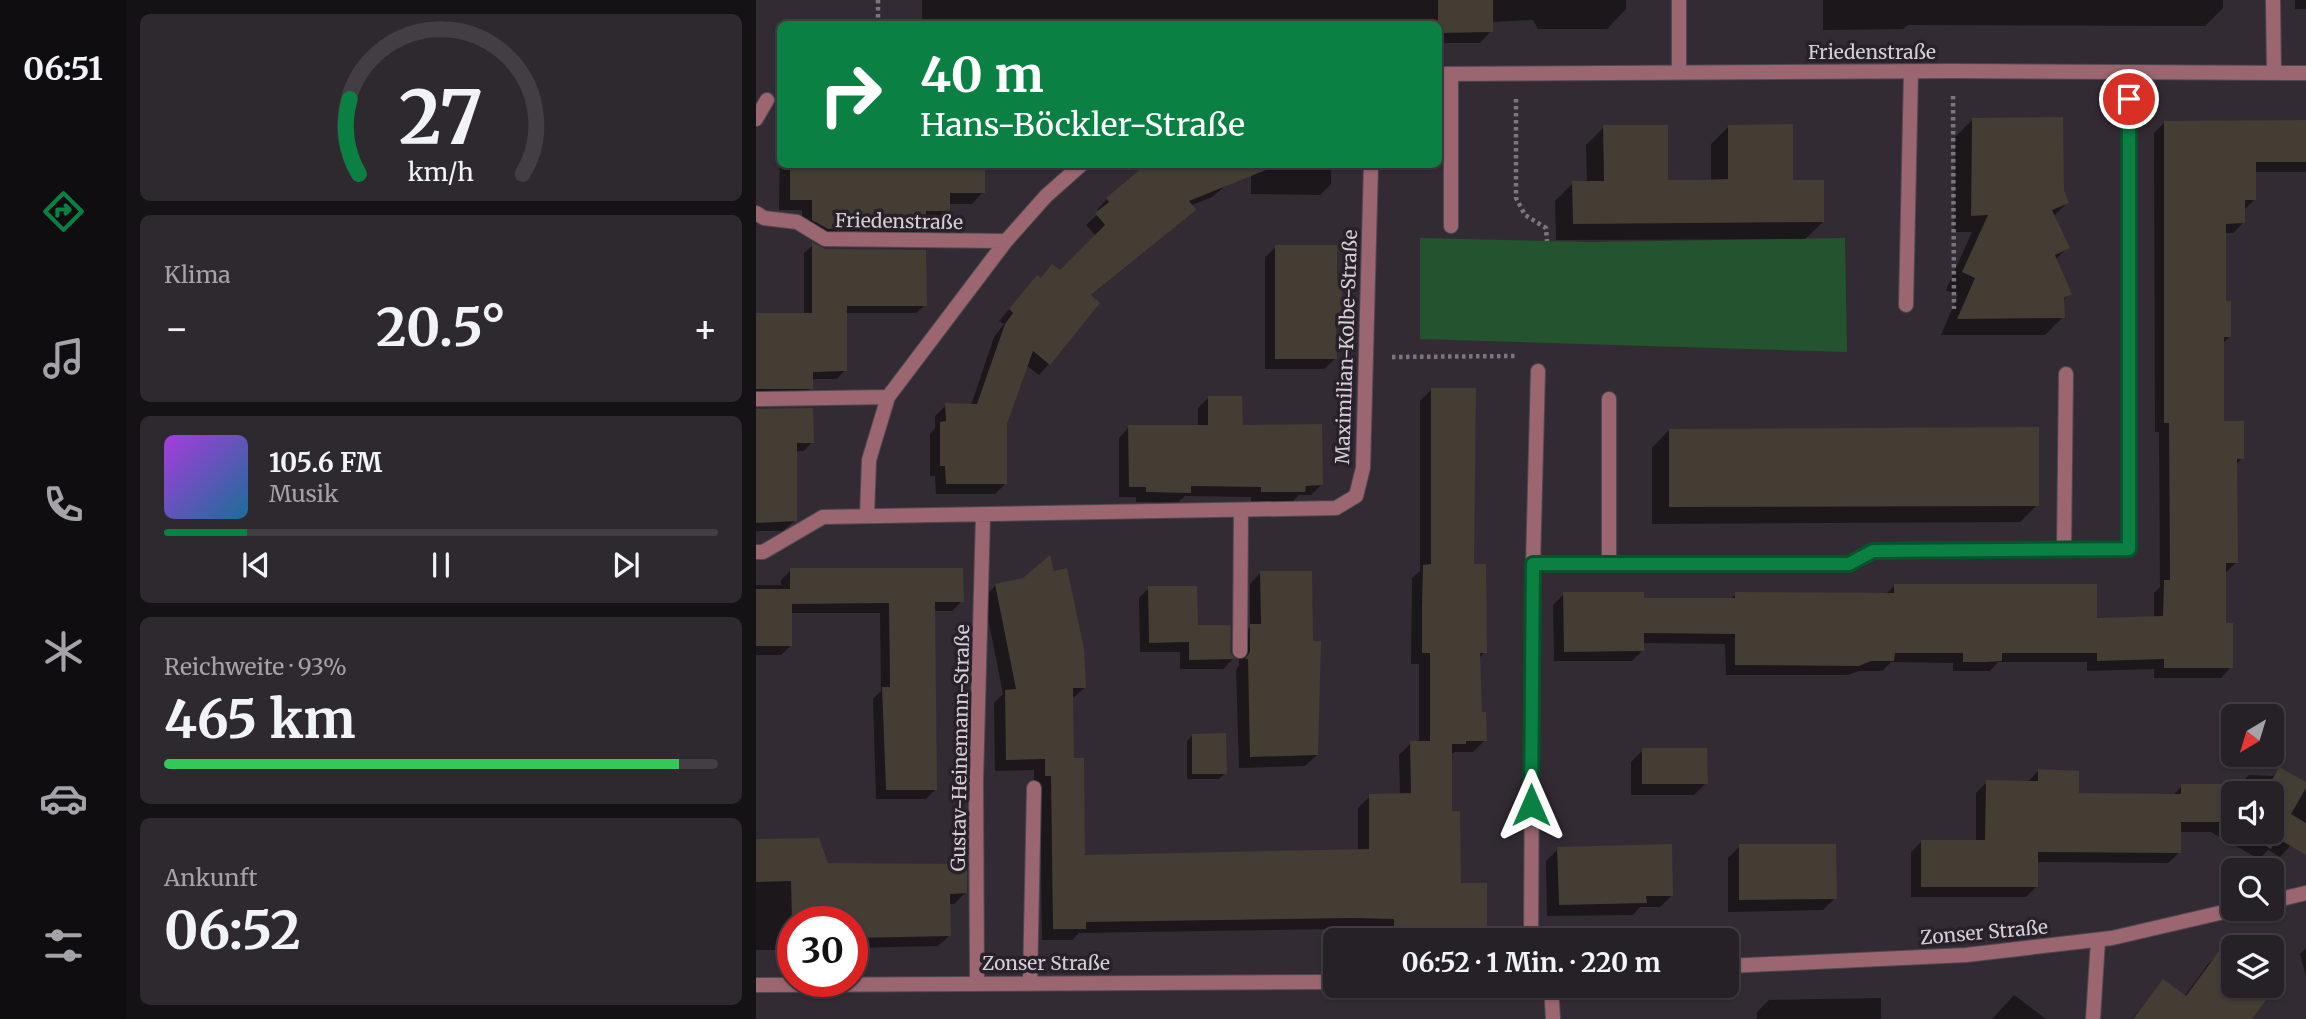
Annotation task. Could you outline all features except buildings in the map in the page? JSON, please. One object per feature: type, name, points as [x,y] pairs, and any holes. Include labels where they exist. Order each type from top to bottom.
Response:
[{"type":"street","points":[[1679,0],[1679,72]]},
{"type":"street","points":[[2273,0],[2274,73]]},
{"type":"street","name":"Friedenstraße","points":[[1445,74],[1952,71],[2306,73]]},
{"type":"street","points":[[1906,305],[1911,72]]},
{"type":"street","points":[[1533,564],[1849,564],[1873,551],[2129,549],[2129,73]]},
{"type":"street","points":[[1445,74],[1451,226]]},
{"type":"street","points":[[756,119],[767,100]]},
{"type":"street","points":[[867,516],[869,460],[888,397],[1006,241],[1046,196],[1078,168]]},
{"type":"street","name":"Maximilian-Kolbe-Straße","points":[[756,552],[763,552],[823,517],[1336,508],[1356,496],[1363,468],[1371,168]]},
{"type":"street","name":"Friedenstraße","points":[[756,213],[764,218],[797,222],[825,239],[1006,241]]},
{"type":"street","points":[[1531,928],[1533,564],[1538,371]]},
{"type":"street","points":[[2064,549],[2066,374]]},
{"type":"street","points":[[756,399],[888,397]]},
{"type":"street","points":[[1609,399],[1609,564]]},
{"type":"street","points":[[1240,651],[1241,510]]},
{"type":"street","name":"Gustav-Heinemann-Straße","points":[[977,983],[976,780],[983,515]]},
{"type":"street","points":[[1030,983],[1034,788]]},
{"type":"street","points":[[2284,898],[2306,893]]},
{"type":"street","name":"Zonser Straße","points":[[1739,965],[1966,955],[2098,940],[2221,912]]},
{"type":"street","points":[[2093,1019],[2098,940]]},
{"type":"street","name":"Zonser Straße","points":[[756,985],[1323,982]]},
{"type":"street","points":[[1552,998],[1553,1019]]},
{"type":"path","points":[[878,0],[878,21]]},
{"type":"path","points":[[1952,71],[1954,309]]},
{"type":"path","points":[[1516,73],[1516,198],[1525,215],[1546,228],[1547,241]]},
{"type":"path","points":[[1366,357],[1525,356]]},
{"type":"green space","points":[[1420,238],[1591,242],[1845,238],[1847,352],[1420,339]]},
{"type":"route","points":[[1531,805],[1533,564],[1849,564],[1873,551],[2129,549],[2129,99]]}]
